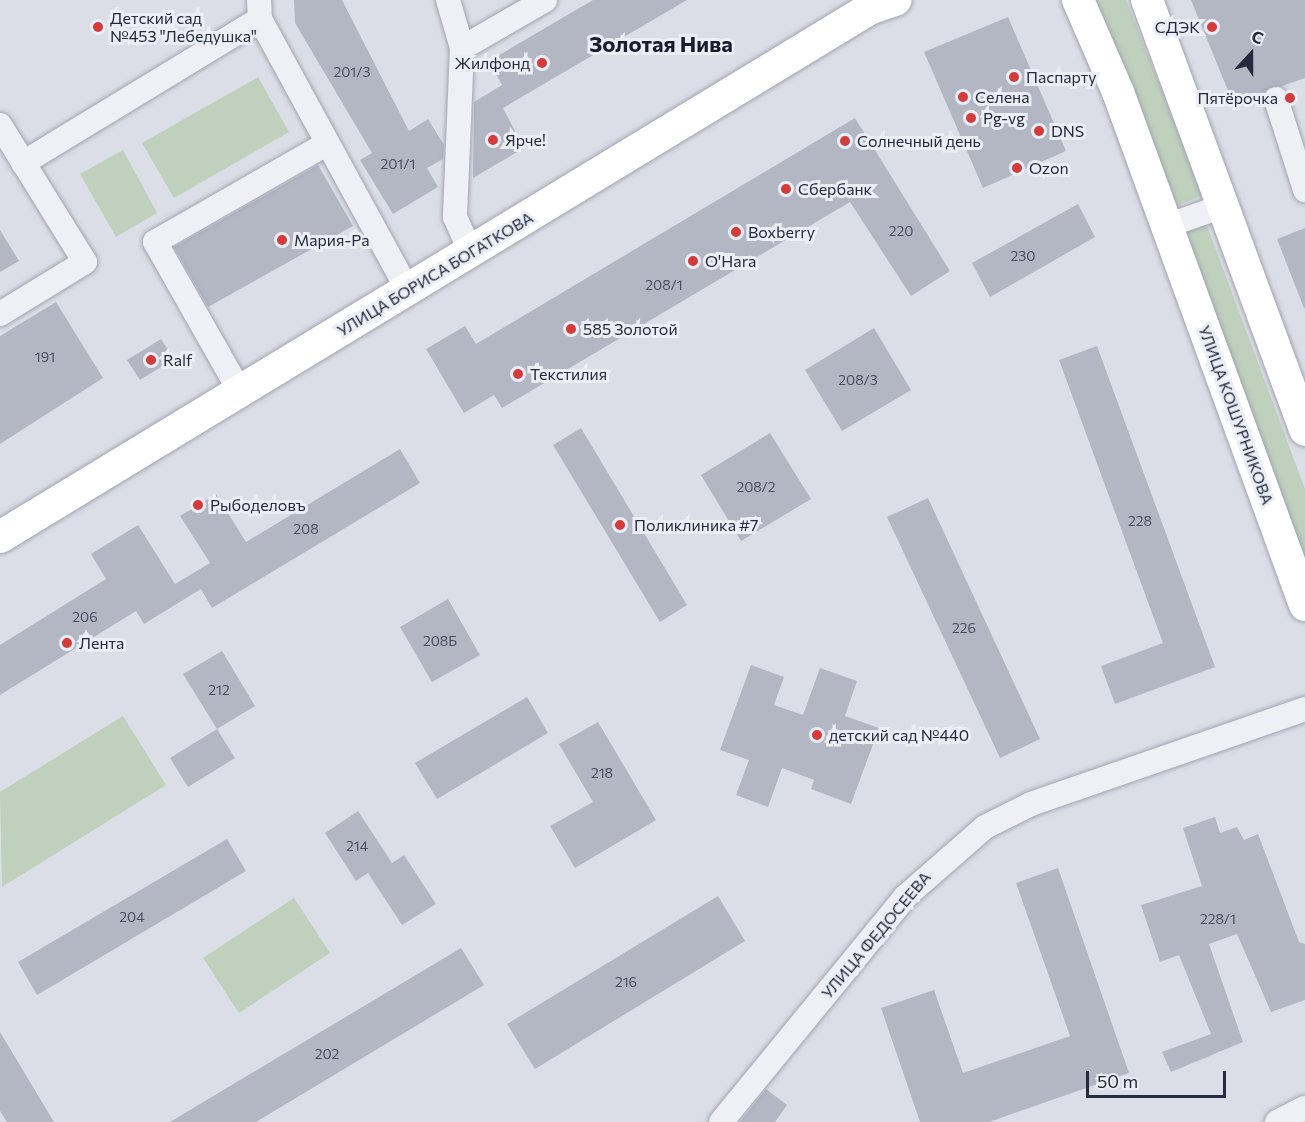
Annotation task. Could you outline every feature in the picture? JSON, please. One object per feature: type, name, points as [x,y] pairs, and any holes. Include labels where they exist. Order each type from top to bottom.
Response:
[{"type":"main road","name":"УЛИЦА КОШУРНИКОВА","points":[[1078,0],[1166,226],[1305,605]]},
{"type":"main road","points":[[1147,0],[1305,430]]},
{"type":"main road","name":"УЛИЦА БОРИСА БОГАТКОВА","points":[[0,537],[238,388],[471,253],[880,3]]},
{"type":"street","points":[[448,0],[462,48],[455,218],[471,253]]},
{"type":"street","points":[[462,48],[545,0]]},
{"type":"street","points":[[23,163],[260,10],[328,143],[407,289]]},
{"type":"street","points":[[1276,99],[1305,190]]},
{"type":"street","points":[[0,125],[85,262],[0,314]]},
{"type":"street","points":[[238,388],[154,242],[328,143]]},
{"type":"street","points":[[1166,226],[1223,206]]},
{"type":"street","name":"УЛИЦА ФЕДОСЕЕВА","points":[[721,1122],[905,897],[985,826],[1031,804],[1305,709]]},
{"type":"street","points":[[1277,1122],[1305,1108]]},
{"type":"green space","points":[[1095,0],[1126,0],[1203,195],[1174,207]]},
{"type":"green space","points":[[258,77],[289,132],[174,198],[142,143]]},
{"type":"green space","points":[[123,150],[157,213],[116,237],[80,174]]},
{"type":"green space","points":[[1206,223],[1305,489],[1305,568],[1179,233]]},
{"type":"green space","points":[[123,716],[166,785],[2,887],[0,792]]},
{"type":"green space","points":[[294,898],[330,953],[239,1013],[203,958]]},
{"type":"building","points":[[294,0],[342,0],[409,131],[428,119],[444,145],[443,159],[427,168],[438,187],[393,214],[360,160],[372,153],[295,23]]},
{"type":"building","points":[[593,0],[687,0],[503,108],[524,148],[473,178],[474,102],[502,85],[489,61]]},
{"type":"building","points":[[1191,0],[1305,0],[1305,78],[1233,103]]},
{"type":"building","points":[[1008,17],[1066,151],[983,188],[924,52]]},
{"type":"building","points":[[855,118],[950,271],[911,296],[850,202],[502,408],[494,395],[464,413],[426,349],[465,326],[476,344]]},
{"type":"building","points":[[318,165],[353,226],[208,307],[174,247]]},
{"type":"building","points":[[1078,204],[1095,237],[990,297],[972,263]]},
{"type":"building","points":[[1305,228],[1305,308],[1304,308],[1277,239]]},
{"type":"building","points":[[0,230],[19,261],[0,272]]},
{"type":"building","points":[[56,302],[103,378],[0,444],[0,336]]},
{"type":"building","points":[[874,328],[911,390],[842,431],[805,370]]},
{"type":"building","name":"Ralf","points":[[161,339],[174,359],[140,380],[127,360]]},
{"type":"building","points":[[1097,346],[1215,667],[1115,704],[1101,666],[1163,643],[1059,360]]},
{"type":"building","name":"Поликлиника #7","points":[[581,428],[687,605],[660,622],[553,445]]},
{"type":"building","points":[[770,433],[811,499],[741,541],[701,475]]},
{"type":"building","points":[[400,449],[420,483],[212,608],[201,589],[144,624],[136,611],[0,695],[0,645],[106,579],[91,554],[138,525],[175,584],[210,563],[180,516],[216,494],[246,542]]},
{"type":"building","points":[[928,498],[1040,739],[1000,758],[887,517]]},
{"type":"building","points":[[448,599],[480,655],[432,682],[400,627]]},
{"type":"building","points":[[222,651],[255,706],[217,729],[183,674]]},
{"type":"building","points":[[751,665],[784,677],[774,705],[803,715],[820,668],[857,681],[845,716],[879,728],[851,804],[811,789],[814,780],[782,768],[768,807],[736,795],[749,760],[720,750]]},
{"type":"building","points":[[527,697],[548,733],[437,799],[415,763]]},
{"type":"building","points":[[598,722],[656,820],[575,868],[550,826],[593,802],[559,744]]},
{"type":"building","points":[[217,729],[235,758],[188,787],[170,758]]},
{"type":"building","points":[[358,811],[392,863],[404,855],[436,904],[402,925],[368,873],[356,881],[325,833]]},
{"type":"building","points":[[1215,817],[1220,833],[1237,827],[1244,840],[1258,834],[1299,942],[1305,944],[1305,1000],[1271,1012],[1237,934],[1209,944],[1243,1042],[1171,1072],[1162,1052],[1211,1034],[1179,955],[1160,962],[1141,905],[1202,886],[1183,828]]},
{"type":"building","points":[[227,839],[246,871],[37,995],[18,962]]},
{"type":"building","points":[[1058,868],[1129,1073],[989,1122],[920,1122],[881,1008],[934,990],[963,1073],[1070,1036],[1016,883]]},
{"type":"building","points":[[718,896],[745,941],[535,1069],[507,1024]]},
{"type":"building","points":[[461,948],[484,985],[256,1122],[170,1122]]},
{"type":"building","points":[[0,1032],[54,1122],[7,1122],[0,1111]]},
{"type":"building","points":[[766,1089],[787,1105],[775,1122],[740,1122]]},
{"type":"place","name":"Детский сад №453 \"Лебедушка\"","points":[[98,27]]},
{"type":"place","name":"СДЭК","points":[[1212,27]]},
{"type":"place","name":"Жилфонд","points":[[542,63]]},
{"type":"place","name":"Паспарту","points":[[1014,77]]},
{"type":"place","name":"Селена","points":[[963,97]]},
{"type":"place","name":"Пятёрочка","points":[[1290,98]]},
{"type":"place","name":"Pg-vg","points":[[971,118]]},
{"type":"place","name":"DNS","points":[[1039,131]]},
{"type":"place","name":"Ярче!","points":[[493,140]]},
{"type":"place","name":"Солнечный день","points":[[845,141]]},
{"type":"place","name":"Ozon","points":[[1017,168]]},
{"type":"place","name":"Сбербанк","points":[[786,189]]},
{"type":"place","name":"Boxberry","points":[[736,232]]},
{"type":"place","name":"Мария-Ра","points":[[282,240]]},
{"type":"place","name":"O'Hara","points":[[693,261]]},
{"type":"place","name":"585 Золотой","points":[[571,329]]},
{"type":"place","name":"Ralf","points":[[151,360]]},
{"type":"place","name":"Текстилия","points":[[518,374]]},
{"type":"place","name":"Рыбоделовъ","points":[[198,505]]},
{"type":"place","name":"Поликлиника #7","points":[[620,525]]},
{"type":"place","name":"Лента","points":[[67,643]]},
{"type":"place","name":"детский сад №440","points":[[817,735]]},
{"type":"district","name":"Золотая Нива","points":[[661,44]]}]
